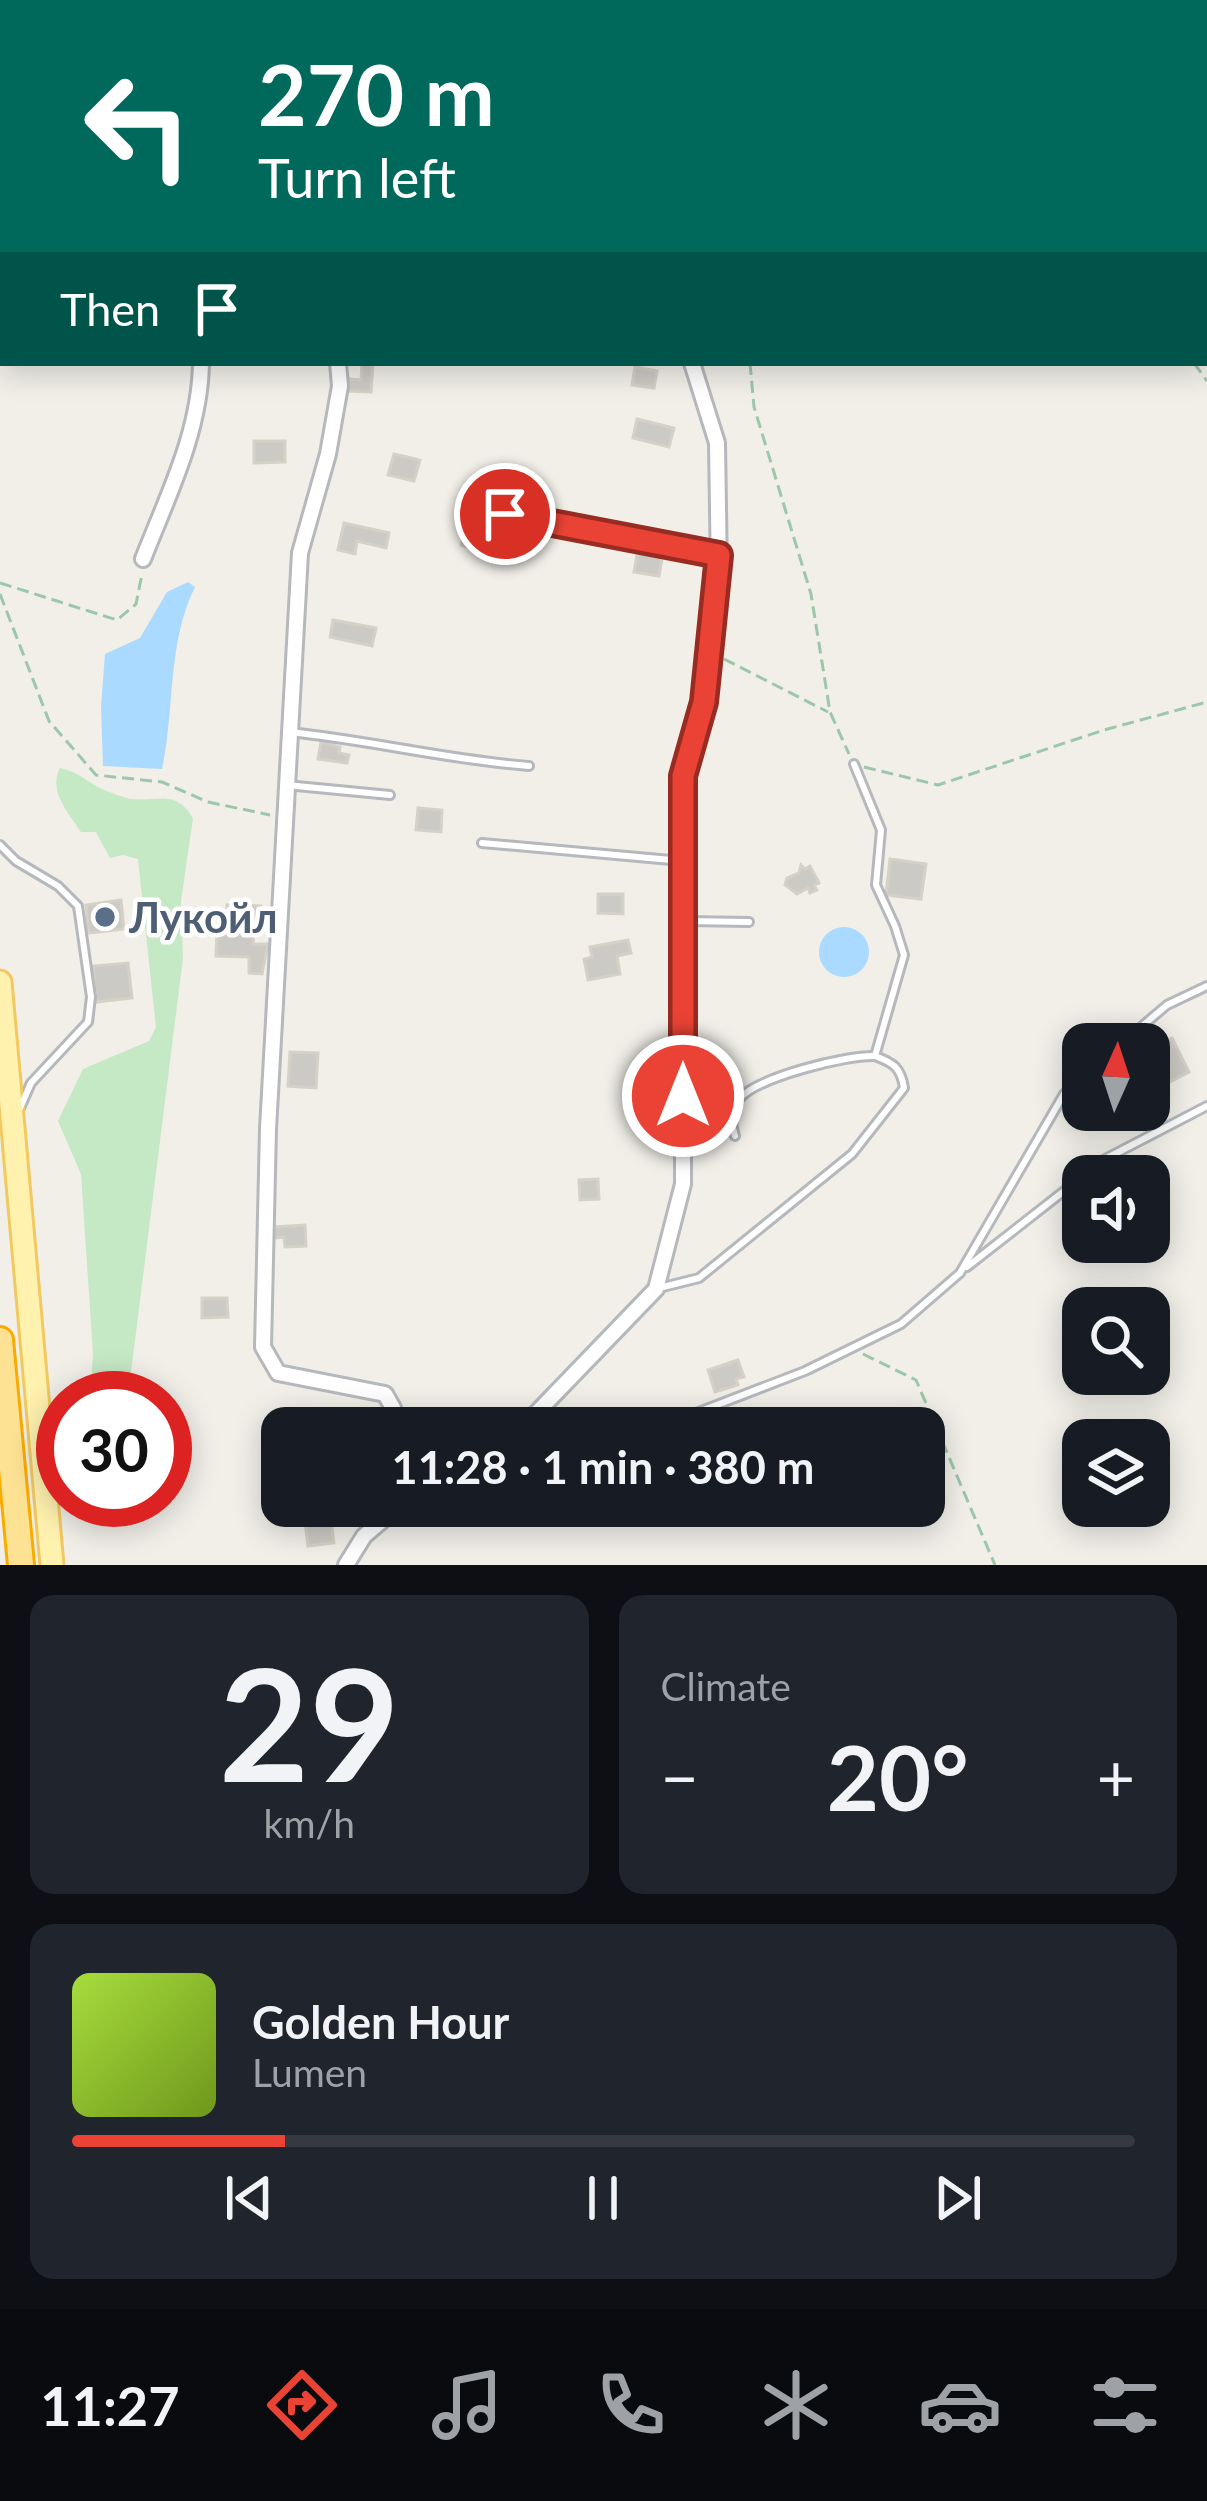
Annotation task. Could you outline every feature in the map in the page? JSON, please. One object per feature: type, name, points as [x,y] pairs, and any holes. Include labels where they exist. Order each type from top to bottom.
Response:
[{"type":"highway","points":[[0,1340],[22,1565]]},
{"type":"main road","points":[[0,982],[52,1565]]},
{"type":"street","points":[[143,559],[187,449],[200,396],[201,366]]},
{"type":"street","points":[[338,366],[340,386],[328,454],[300,554],[268,1129],[263,1347],[278,1373],[385,1394],[392,1407]]},
{"type":"street","points":[[542,1407],[656,1289],[683,1184],[683,776],[704,702],[719,555],[717,443],[693,366]]},
{"type":"street","points":[[346,1565],[374,1527]]},
{"type":"lane","points":[[505,514],[719,555]]},
{"type":"lane","points":[[289,732],[370,740],[466,761],[529,766]]},
{"type":"lane","points":[[854,764],[881,830],[876,885],[904,955],[875,1056]]},
{"type":"lane","points":[[286,784],[390,795]]},
{"type":"lane","points":[[482,843],[683,861]]},
{"type":"lane","points":[[0,844],[78,906],[91,997],[88,1022],[31,1083],[13,1122]]},
{"type":"lane","points":[[683,921],[748,922]]},
{"type":"lane","points":[[1146,1023],[1168,1005],[1207,986]]},
{"type":"lane","points":[[656,1289],[699,1277],[852,1154],[904,1088],[902,1074],[894,1063],[875,1056],[826,1060],[749,1091],[736,1102],[731,1124],[735,1136]]},
{"type":"lane","points":[[960,1273],[1062,1097]]},
{"type":"lane","points":[[709,1407],[901,1324],[1105,1159],[1207,1106]]},
{"type":"path","points":[[750,366],[754,407],[811,594],[830,712],[854,764],[938,785],[1104,730],[1207,702]]},
{"type":"path","points":[[0,583],[117,620],[136,604],[143,559]]},
{"type":"path","points":[[0,594],[49,721],[96,775],[162,782],[208,802],[284,817]]},
{"type":"path","points":[[710,652],[830,712]]},
{"type":"path","points":[[843,1353],[869,1354],[916,1380],[994,1565]]},
{"type":"green space","points":[[60,768],[125,798],[173,800],[193,818],[181,901],[183,958],[131,1371],[92,1371],[81,1174],[58,1121],[83,1069],[149,1041],[156,1027],[138,859],[110,858],[96,832],[81,832],[58,793]]},
{"type":"water","points":[[188,582],[195,587],[176,653],[162,769],[103,766],[105,654],[140,638],[167,592]]},
{"type":"water","points":[[844,927],[862,934],[869,952],[862,970],[844,977],[826,970],[819,952],[826,934]]},
{"type":"building","points":[[362,366],[373,366],[371,392],[349,391],[350,379],[361,380]]},
{"type":"building","points":[[635,367],[657,371],[654,388],[632,385]]},
{"type":"building","points":[[637,419],[674,428],[669,447],[633,438]]},
{"type":"building","points":[[254,441],[285,441],[285,462],[254,463]]},
{"type":"building","points":[[394,454],[420,460],[414,481],[388,475]]},
{"type":"building","points":[[344,523],[389,533],[386,548],[357,541],[355,554],[338,550]]},
{"type":"building","points":[[467,525],[489,531],[483,552],[461,545]]},
{"type":"building","points":[[499,533],[518,536],[514,556],[495,552]]},
{"type":"building","points":[[638,549],[663,553],[659,576],[634,572]]},
{"type":"building","points":[[333,620],[376,628],[372,646],[330,637]]},
{"type":"building","points":[[321,742],[340,747],[339,753],[349,755],[347,763],[318,759]]},
{"type":"building","points":[[418,808],[442,810],[441,832],[416,830]]},
{"type":"building","points":[[890,859],[926,864],[921,899],[886,895]]},
{"type":"building","points":[[801,865],[810,866],[819,883],[814,885],[817,890],[810,893],[808,888],[797,894],[785,885]]},
{"type":"building","points":[[598,894],[623,894],[623,914],[598,913]]},
{"type":"building","name":"Лукойл","points":[[121,900],[124,929],[89,933],[86,905]]},
{"type":"building","points":[[227,905],[261,906],[260,929],[254,928],[253,944],[268,944],[262,974],[249,973],[249,957],[216,956],[217,931],[238,931],[238,913],[227,912]]},
{"type":"building","points":[[628,940],[631,953],[617,956],[620,974],[588,980],[584,959],[592,957],[590,947]]},
{"type":"building","points":[[128,963],[132,998],[96,1002],[93,966]]},
{"type":"building","points":[[1170,1039],[1189,1072],[1170,1082]]},
{"type":"building","points":[[290,1052],[318,1053],[316,1088],[288,1086]]},
{"type":"building","points":[[598,1179],[599,1199],[580,1200],[579,1180]]},
{"type":"building","points":[[305,1225],[306,1246],[285,1247],[284,1237],[275,1238],[274,1227]]},
{"type":"building","points":[[202,1298],[227,1298],[228,1317],[202,1318]]},
{"type":"building","points":[[738,1360],[744,1377],[736,1379],[738,1385],[715,1392],[708,1370]]},
{"type":"building","points":[[306,1527],[332,1527],[334,1543],[308,1546]]},
{"type":"place","name":"Лукойл","points":[[105,917]]},
{"type":"route","points":[[505,514],[719,555],[704,702],[683,776],[683,1096]]}]
